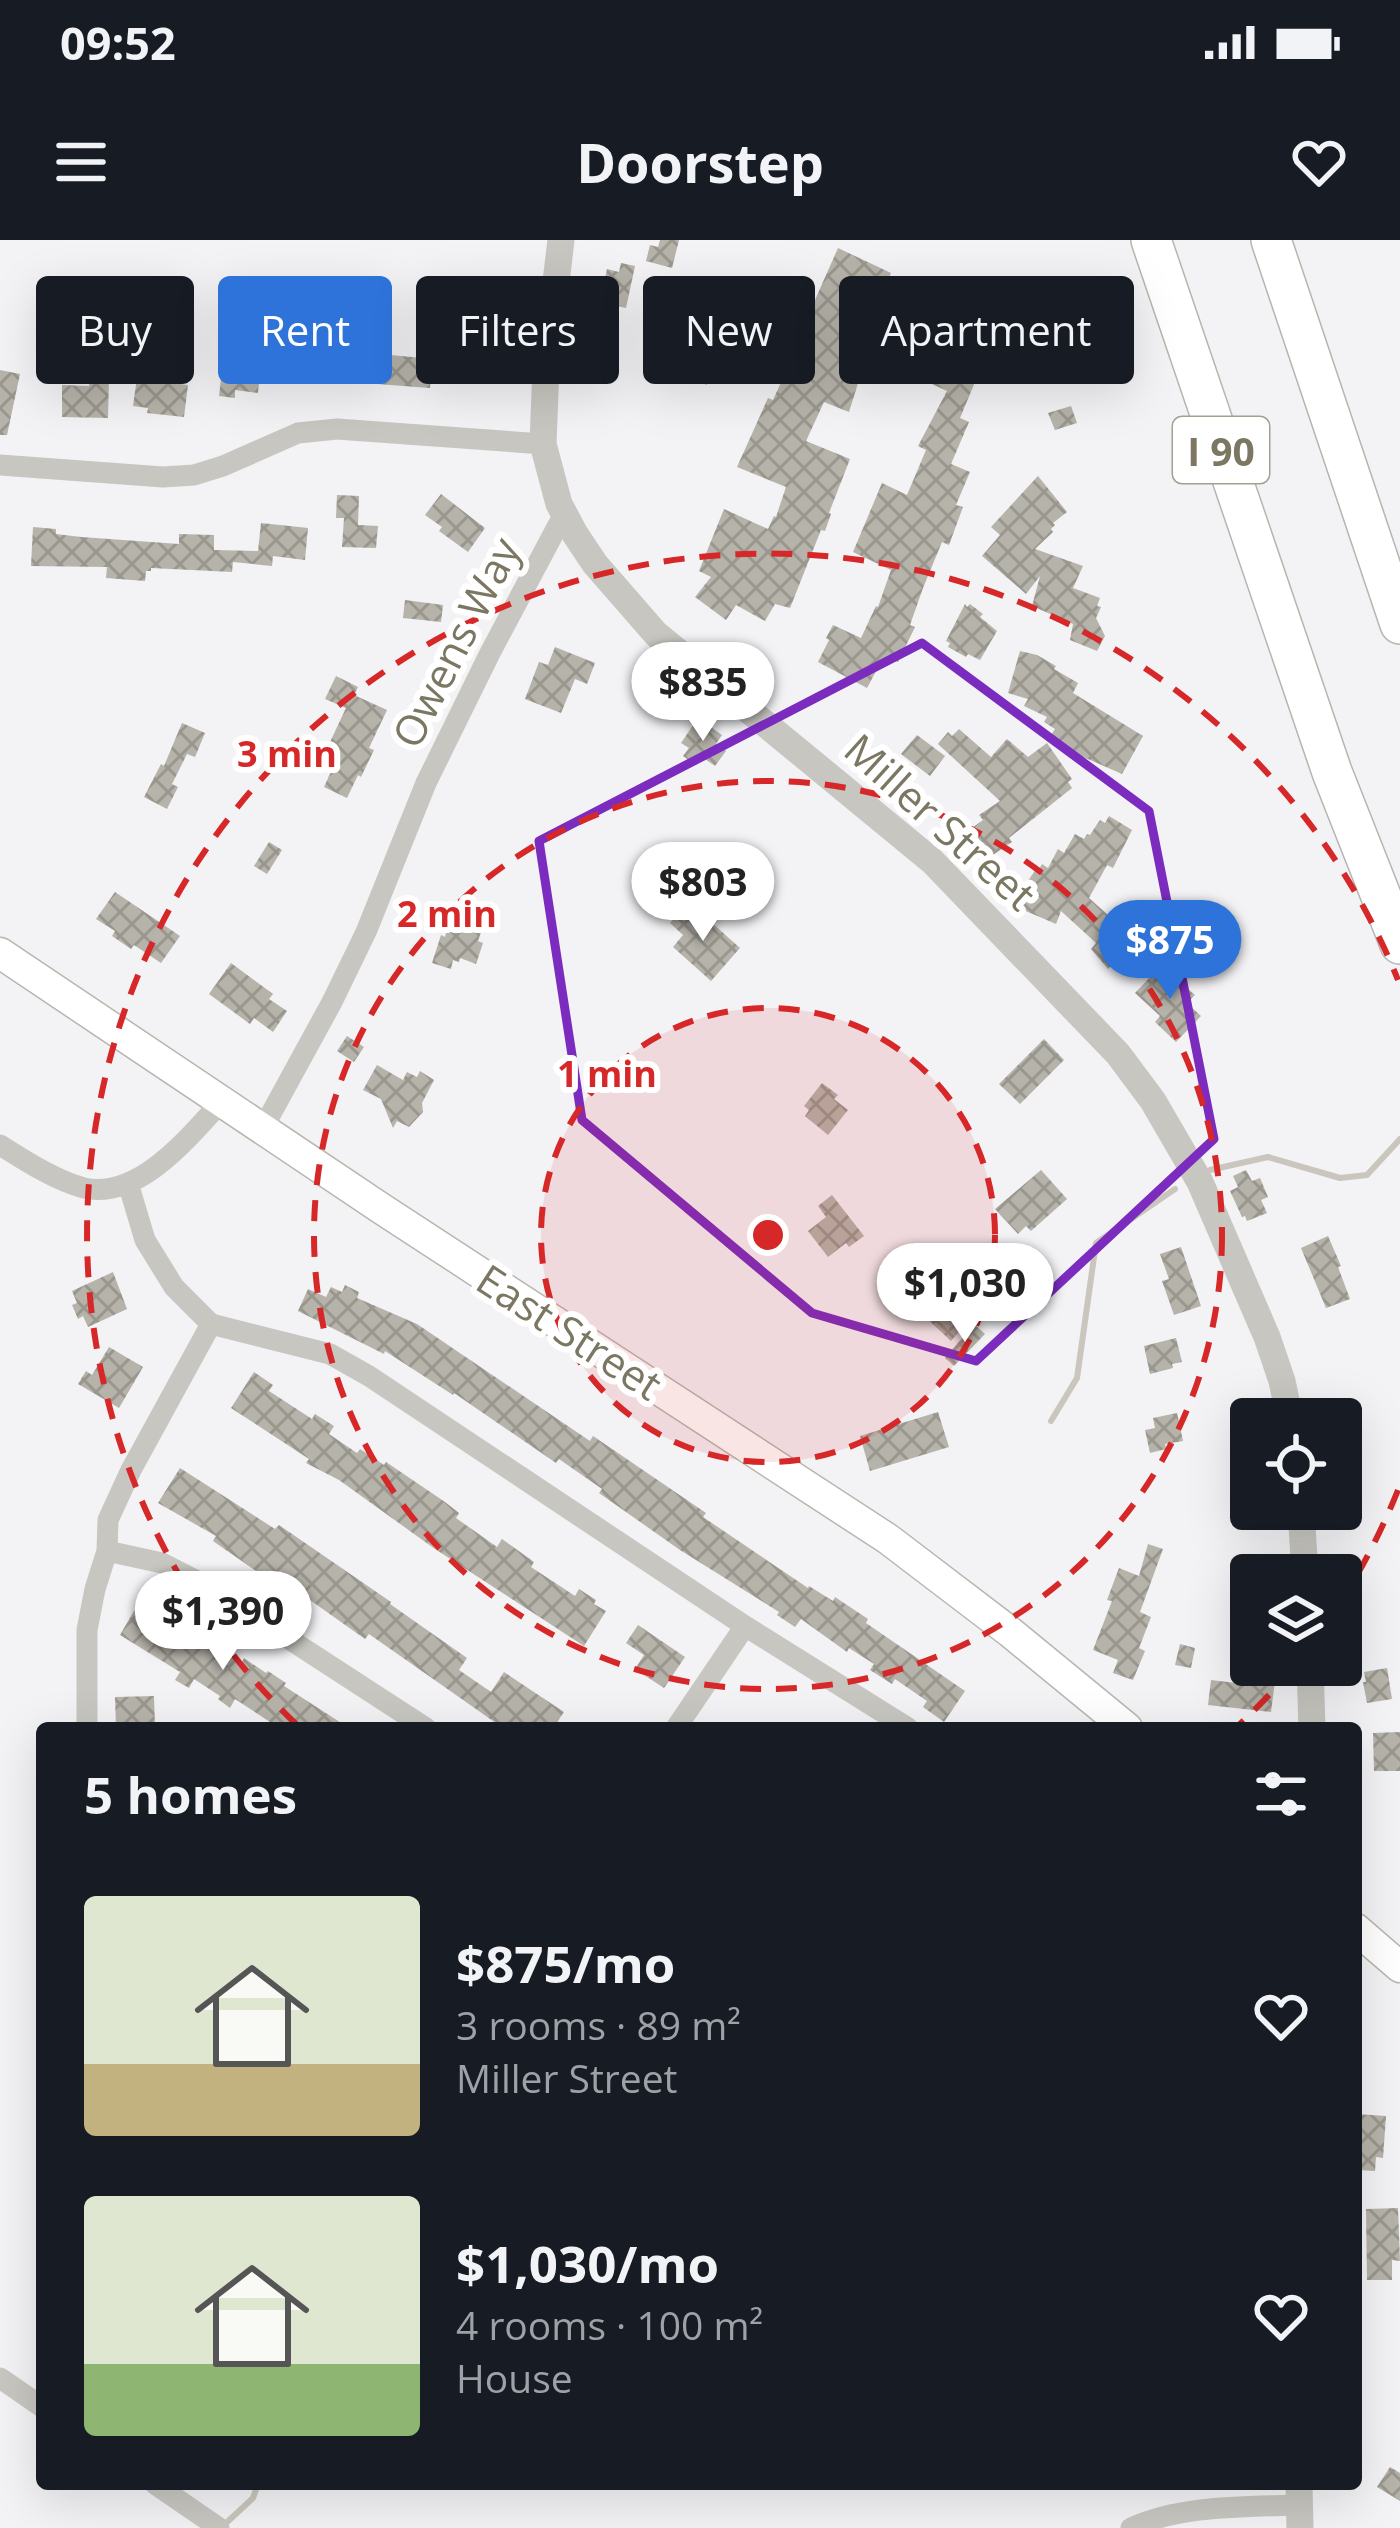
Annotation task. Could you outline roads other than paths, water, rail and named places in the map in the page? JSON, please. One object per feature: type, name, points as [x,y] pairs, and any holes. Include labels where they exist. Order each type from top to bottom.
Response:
[{"type":"highway","name":"I 90","points":[[1150,240],[1331,772],[1400,944]]},
{"type":"highway","name":"I 90","points":[[1271,240],[1400,624]]},
{"type":"main road","name":"East Street","points":[[0,953],[887,1539],[1120,1722]]},
{"type":"main road","points":[[1362,1933],[1400,1967]]},
{"type":"street","name":"Miller Street","points":[[562,240],[546,366],[543,444],[559,504],[595,564],[656,634],[915,845],[1118,1054],[1153,1101],[1199,1182],[1267,1336],[1285,1398]]},
{"type":"street","points":[[0,464],[163,477],[194,475],[298,434],[337,429],[543,444]]},
{"type":"street","name":"Owens Way","points":[[262,1130],[340,984],[426,783],[564,514]]},
{"type":"street","points":[[0,1145],[84,1188],[103,1188],[128,1183],[174,1153],[221,1102]]},
{"type":"street","points":[[128,1183],[145,1240],[174,1287],[211,1324],[330,1354],[369,1376],[898,1722]]},
{"type":"street","points":[[87,1722],[87,1630],[107,1552],[108,1520],[211,1324]]},
{"type":"street","points":[[107,1552],[162,1563],[209,1587],[418,1722]]},
{"type":"street","points":[[680,1722],[745,1626]]},
{"type":"street","points":[[1311,1686],[1312,1722]]},
{"type":"street","points":[[0,2378],[36,2403]]},
{"type":"street","points":[[164,2490],[209,2522]]},
{"type":"street","points":[[1131,2528],[1149,2520],[1228,2507],[1299,2506]]},
{"type":"waterway","points":[[1210,1170],[1268,1157],[1340,1178],[1367,1175],[1400,1139]]},
{"type":"waterway","points":[[1051,1421],[1077,1378],[1096,1243],[1175,1189]]},
{"type":"waterway","points":[[223,2526],[256,2490]]}]
